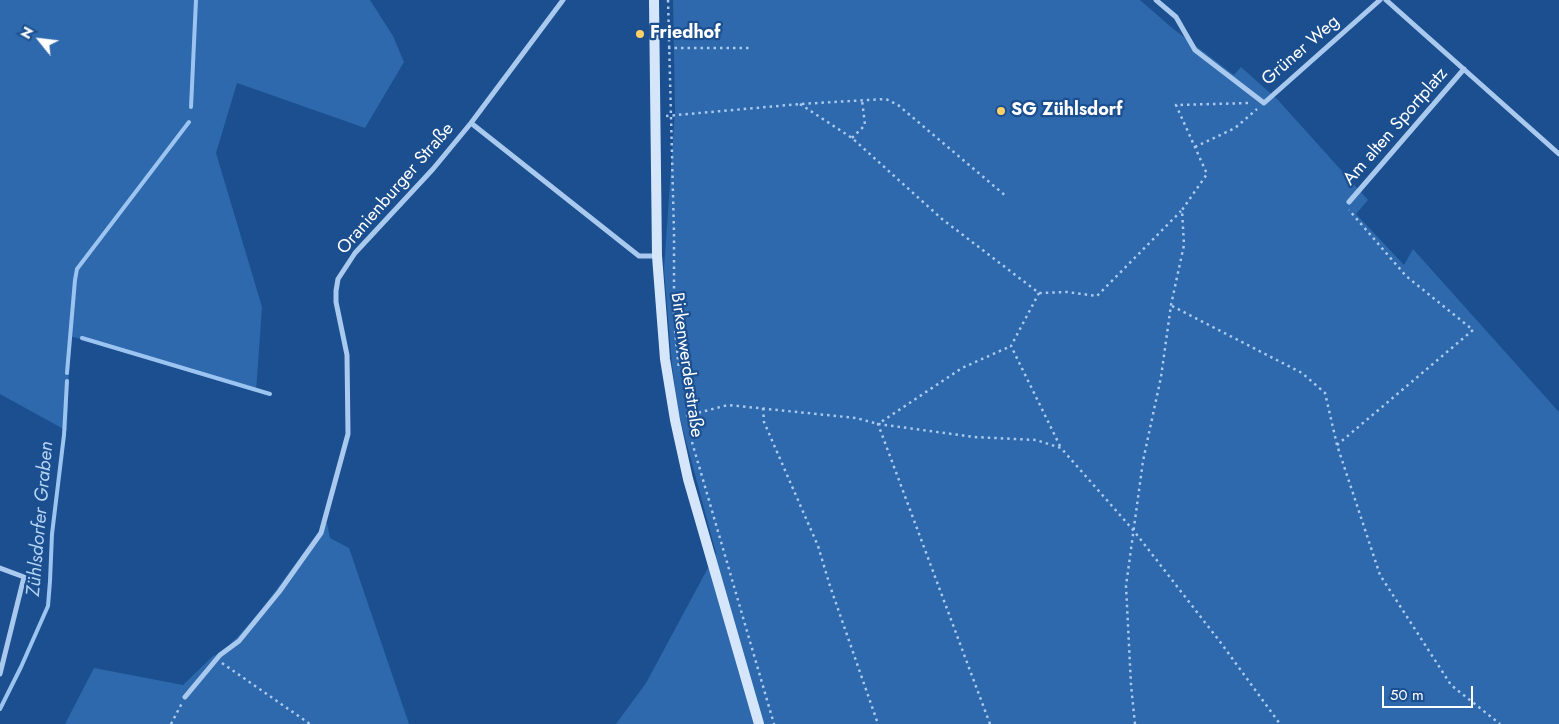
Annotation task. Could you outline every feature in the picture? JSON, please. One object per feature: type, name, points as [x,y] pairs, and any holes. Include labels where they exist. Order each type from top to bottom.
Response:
[{"type":"street","name":"Oranienburger Straße","points":[[185,697],[220,655],[239,641],[279,592],[321,533],[348,434],[347,355],[336,302],[338,279],[356,253],[433,169],[471,123],[563,0]]},
{"type":"street","name":"Birkenwerderstraße","points":[[654,0],[657,256],[665,359],[675,420],[688,479],[759,724]]},
{"type":"street","name":"Grüner Weg","points":[[1156,0],[1176,17],[1195,50],[1264,103],[1380,0]]},
{"type":"street","points":[[1386,0],[1559,154]]},
{"type":"street","name":"Am alten Sportplatz","points":[[1349,202],[1464,69]]},
{"type":"street","name":"Oranienburger Straße","points":[[471,123],[639,256],[657,256]]},
{"type":"street","points":[[0,568],[24,577],[0,674]]},
{"type":"path","points":[[668,0],[672,115],[674,317]]},
{"type":"path","points":[[654,48],[749,48]]},
{"type":"path","points":[[655,116],[886,99],[898,105],[1007,197]]},
{"type":"path","points":[[852,138],[865,124],[862,100]]},
{"type":"path","points":[[1195,148],[1235,128],[1264,103]]},
{"type":"path","points":[[800,104],[852,138],[942,219],[1039,293],[1067,292],[1097,296],[1182,210],[1207,174],[1176,105],[1264,103]]},
{"type":"path","points":[[1337,445],[1473,330],[1406,276],[1349,210],[1349,202]]},
{"type":"path","points":[[1135,724],[1126,586],[1143,461],[1161,377],[1171,305],[1184,244],[1182,210]]},
{"type":"path","points":[[878,424],[962,368],[1011,346],[1039,293]]},
{"type":"path","points":[[1171,305],[1302,373],[1325,393],[1337,445],[1380,576],[1451,685],[1500,724]]},
{"type":"path","points":[[675,326],[679,372]]},
{"type":"path","points":[[1011,346],[1061,448],[1134,531],[1221,643],[1280,724]]},
{"type":"path","points":[[675,420],[728,405],[856,418],[878,424],[974,437],[1036,440],[1061,448]]},
{"type":"path","points":[[684,408],[685,416]]},
{"type":"path","points":[[763,408],[764,422],[818,546],[878,724]]},
{"type":"path","points":[[878,424],[990,724]]},
{"type":"path","points":[[690,435],[774,724]]},
{"type":"path","points":[[217,660],[310,724]]},
{"type":"path","points":[[171,724],[185,697]]},
{"type":"shaded area","points":[[0,0],[370,0],[393,36],[404,62],[365,128],[237,83],[216,153],[262,307],[256,392],[70,336],[67,431],[0,394]]},
{"type":"shaded area","points":[[673,0],[1140,0],[1171,27],[1234,75],[1241,67],[1278,100],[1368,200],[1356,214],[1404,265],[1413,249],[1559,412],[1559,724],[616,724],[646,683],[716,553],[679,415],[672,365],[664,269],[675,111]]},
{"type":"shaded area","points":[[327,523],[330,538],[349,548],[409,724],[65,724],[94,668],[183,685],[213,656],[224,650],[253,620],[319,531]]},
{"type":"waterway","name":"Zühlsdorfer Graben","points":[[191,107],[196,0]]},
{"type":"waterway","name":"Zühlsdorfer Graben","points":[[67,373],[77,269],[189,122]]},
{"type":"waterway","points":[[82,338],[270,394]]},
{"type":"waterway","name":"Zühlsdorfer Graben","points":[[0,709],[48,606],[52,534],[64,435],[67,381]]},
{"type":"place","name":"Friedhof","points":[[640,34]]},
{"type":"place","name":"SG Zühlsdorf","points":[[1001,111]]}]
